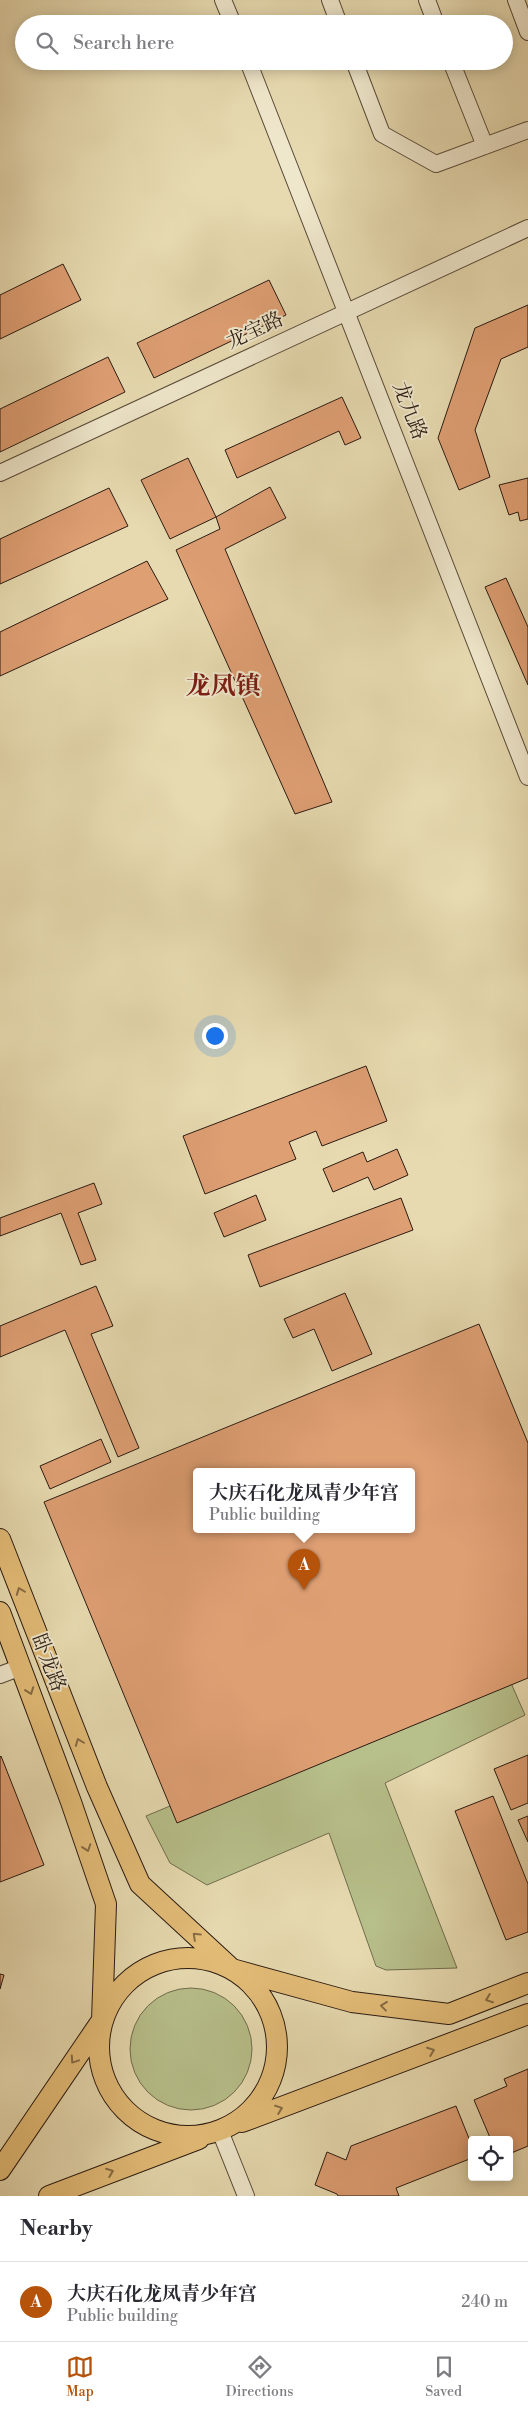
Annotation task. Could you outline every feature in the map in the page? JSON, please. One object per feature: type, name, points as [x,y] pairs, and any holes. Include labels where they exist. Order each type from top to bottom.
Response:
[{"type":"main road","name":"卧龙路","points":[[0,1539],[97,1787],[140,1884],[232,1969]]},
{"type":"main road","name":"卧龙路","points":[[0,1612],[71,1802],[106,1904],[102,2020]]},
{"type":"main road","points":[[0,2170],[102,2020],[113,1996],[131,1976],[154,1963],[180,1957],[207,1959],[232,1969],[352,2002],[449,2014],[528,1983]]},
{"type":"main road","points":[[102,2020],[98,2048],[99,2058],[103,2076],[116,2102],[137,2121],[163,2133],[192,2136],[220,2131],[242,2118],[260,2101],[272,2078],[277,2054],[276,2028],[267,2005],[252,1984],[232,1969]]},
{"type":"main road","points":[[49,2196],[528,2014]]},
{"type":"street","points":[[223,0],[229,15]]},
{"type":"street","points":[[330,0],[336,15]]},
{"type":"street","points":[[427,0],[433,15]]},
{"type":"street","points":[[516,0],[528,32]]},
{"type":"street","name":"龙九路","points":[[252,70],[528,777]]},
{"type":"street","points":[[357,70],[382,134],[436,164],[528,130]]},
{"type":"street","points":[[455,70],[485,146]]},
{"type":"street","name":"龙宝路","points":[[0,473],[528,228]]},
{"type":"street","points":[[0,1675],[21,1667]]},
{"type":"street","points":[[220,2131],[246,2196]]},
{"type":"green space","points":[[504,1667],[525,1715],[385,1783],[457,1968],[386,1970],[376,1966],[329,1833],[207,1885],[170,1863],[146,1816]]},
{"type":"green space","points":[[191,1988],[214,1993],[234,2006],[247,2026],[252,2049],[247,2072],[234,2092],[214,2105],[191,2110],[168,2105],[148,2092],[135,2072],[130,2049],[135,2026],[148,2006],[168,1993]]},
{"type":"building","points":[[63,264],[81,300],[0,339],[0,295]]},
{"type":"building","points":[[269,280],[286,315],[154,378],[137,343]]},
{"type":"building","points":[[528,305],[528,347],[501,359],[475,430],[490,477],[459,490],[438,438],[475,328]]},
{"type":"building","points":[[108,357],[125,392],[0,452],[0,409]]},
{"type":"building","points":[[342,397],[361,438],[345,445],[339,431],[237,478],[225,450]]},
{"type":"building","points":[[188,458],[216,517],[170,539],[141,480]]},
{"type":"building","points":[[528,478],[528,519],[520,521],[518,512],[509,515],[499,485]]},
{"type":"building","points":[[270,487],[286,518],[225,549],[332,802],[295,814],[176,550],[220,529],[216,517]]},
{"type":"building","points":[[109,488],[128,526],[0,584],[0,539]]},
{"type":"building","points":[[147,561],[168,599],[0,676],[0,632]]},
{"type":"building","points":[[506,578],[528,627],[528,685],[485,587]]},
{"type":"building","points":[[366,1066],[387,1121],[322,1146],[316,1131],[289,1142],[296,1159],[205,1194],[183,1136]]},
{"type":"building","points":[[397,1149],[408,1175],[374,1190],[368,1177],[333,1192],[323,1169],[363,1152],[367,1162]]},
{"type":"building","points":[[94,1183],[102,1204],[78,1213],[96,1260],[81,1265],[61,1213],[0,1236],[0,1218]]},
{"type":"building","points":[[256,1195],[266,1220],[224,1237],[214,1213]]},
{"type":"building","points":[[401,1198],[413,1230],[260,1287],[248,1255]]},
{"type":"building","points":[[96,1286],[113,1326],[91,1334],[139,1448],[118,1457],[65,1330],[0,1357],[0,1326]]},
{"type":"building","points":[[345,1293],[372,1354],[332,1371],[314,1329],[293,1338],[284,1319]]},
{"type":"building","points":[[479,1324],[528,1443],[528,1678],[177,1823],[44,1502]]},
{"type":"building","points":[[101,1439],[111,1462],[50,1489],[40,1466]]},
{"type":"building","points":[[528,1755],[528,1803],[511,1810],[494,1769]]},
{"type":"building","points":[[0,1757],[44,1865],[0,1882]]},
{"type":"building","points":[[493,1796],[528,1884],[528,1932],[506,1940],[455,1811]]},
{"type":"building","points":[[528,1816],[528,1842],[518,1820]]},
{"type":"building","points":[[0,1974],[4,1975],[0,1989]]},
{"type":"building","points":[[528,2069],[528,2146],[513,2152],[513,2136],[489,2136],[474,2100],[507,2086],[504,2079]]},
{"type":"building","points":[[456,2106],[468,2136],[468,2160],[396,2188],[399,2196],[338,2196],[315,2185],[327,2152],[346,2160],[351,2146]]},
{"type":"place","name":"大庆石化龙凤青少年宫","points":[[304,1590]]},
{"type":"district","name":"龙凤镇","points":[[223,686]]}]
